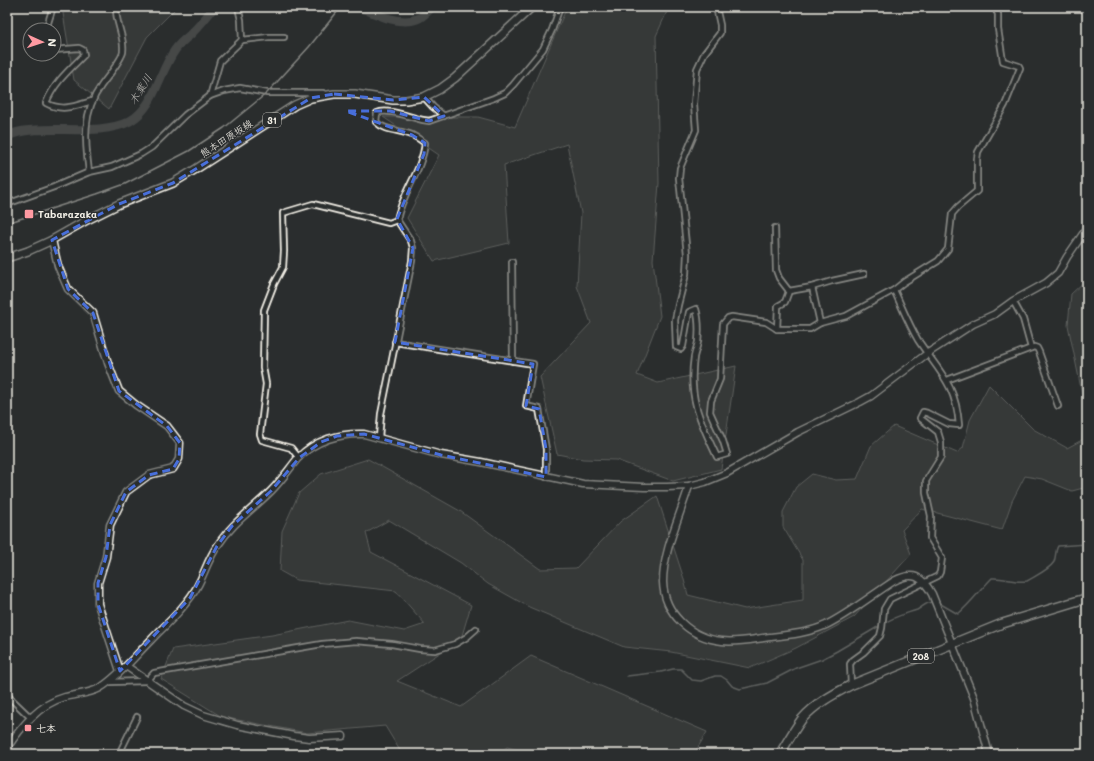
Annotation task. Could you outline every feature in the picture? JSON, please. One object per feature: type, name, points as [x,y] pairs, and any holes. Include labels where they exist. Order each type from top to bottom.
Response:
[{"type":"highway","name":"208","points":[[780,754],[803,718],[821,702],[851,685],[1001,624],[1087,598]]},
{"type":"main road","name":"熊本田原坂線","points":[[7,258],[28,251],[52,240],[119,204],[173,183],[295,105],[312,98],[334,94],[355,94],[393,100],[406,100],[424,97],[440,89],[455,78],[532,7]]},
{"type":"street","points":[[48,22],[54,7]]},
{"type":"street","points":[[89,172],[85,134],[92,101],[123,54],[123,40],[116,16],[116,7]]},
{"type":"street","points":[[238,7],[241,20],[242,40]]},
{"type":"street","points":[[397,220],[402,204],[424,154],[425,143],[412,135],[391,130],[379,125],[376,122],[377,113],[382,110],[390,111],[419,120],[429,121],[494,98],[505,92],[513,85],[543,49],[552,30],[560,7]]},
{"type":"street","points":[[716,7],[720,25],[720,33],[704,54],[697,68],[694,104],[696,130],[680,168],[679,178],[687,254],[686,274],[675,320],[675,340],[676,347],[681,349],[683,346],[689,312],[696,309],[698,316],[698,342],[694,357],[692,389],[698,417],[717,457],[727,454],[710,412],[710,401],[720,379],[723,324],[728,318],[732,317],[766,322],[777,329],[810,329],[820,323],[846,316],[894,290],[938,261],[948,249],[952,214],[977,191],[978,152],[1005,105],[1020,68],[1019,66],[1003,60],[998,29],[998,14],[994,7]]},
{"type":"street","points":[[210,96],[220,61],[242,40],[269,36],[284,37]]},
{"type":"street","points":[[62,49],[79,48],[83,50],[84,55],[59,80],[46,103],[54,107],[72,108],[92,101]]},
{"type":"street","points":[[7,204],[54,187],[89,172],[112,167],[141,154],[152,147],[185,116],[210,96],[224,91],[240,88],[267,93],[334,94]]},
{"type":"street","points":[[424,97],[444,116]]},
{"type":"street","points":[[299,458],[291,448],[262,440],[260,434],[266,384],[263,367],[264,310],[274,284],[283,267],[283,213],[313,204],[389,223],[397,220]]},
{"type":"street","points":[[379,438],[381,414],[412,261],[413,248],[411,241],[397,220]]},
{"type":"street","points":[[775,228],[776,270],[779,278],[789,291]]},
{"type":"street","points":[[7,748],[18,732],[31,718],[55,701],[64,697],[93,691],[100,688],[126,666],[179,612],[190,598],[198,586],[217,546],[232,526],[271,491],[299,458],[309,449],[321,442],[337,436],[364,434],[409,448],[583,484],[644,488],[689,486],[714,479],[798,432],[871,396],[928,353],[973,324],[994,314],[1013,300],[1033,291],[1058,273],[1067,256],[1087,228]]},
{"type":"street","points":[[52,240],[58,266],[68,289],[93,313],[108,362],[120,391],[136,406],[167,426],[180,443],[179,459],[173,469],[150,475],[126,492],[110,525],[106,557],[98,583],[98,604],[120,671]]},
{"type":"street","points":[[512,262],[513,361]]},
{"type":"street","points":[[789,291],[864,274]]},
{"type":"street","points":[[812,287],[820,323]]},
{"type":"street","points":[[851,685],[850,664],[880,636],[884,609],[890,599],[926,583],[938,576],[940,572],[942,558],[930,538],[931,516],[926,493],[926,481],[941,457],[941,442],[938,432],[920,418],[923,412],[949,424],[959,425],[954,395],[946,380],[918,340],[894,290]]},
{"type":"street","points":[[777,329],[778,306],[785,302],[789,291]]},
{"type":"street","points":[[1013,300],[1023,319],[1031,348]]},
{"type":"street","points":[[395,342],[533,364],[526,406],[539,409],[546,449],[546,477]]},
{"type":"street","points":[[946,380],[1031,348],[1037,348],[1058,406]]},
{"type":"street","points":[[689,486],[669,548],[663,583],[665,596],[670,608],[684,627],[706,638],[722,641],[798,634],[826,625],[904,576],[918,578],[926,583],[932,594],[974,698],[989,754]]},
{"type":"street","points":[[107,682],[147,681],[154,673],[322,644],[356,641],[435,650],[454,644],[467,637],[476,629]]},
{"type":"street","points":[[126,666],[184,706],[203,715],[294,736],[309,738],[343,736]]},
{"type":"street","points":[[7,696],[31,718]]},
{"type":"street","points":[[119,754],[137,717]]},
{"type":"highlighted area","points":[[334,94],[393,100],[424,97],[444,116],[429,121],[390,111],[346,111],[412,135],[425,143],[424,154],[397,219],[413,248],[395,342],[533,364],[526,406],[539,409],[546,449],[546,477],[441,455],[364,434],[337,436],[321,442],[299,458],[271,491],[232,526],[217,546],[190,598],[120,671],[98,604],[98,583],[106,557],[110,525],[126,492],[149,475],[173,469],[179,459],[180,443],[167,426],[119,391],[93,313],[68,289],[52,240],[119,204],[173,183],[311,98]]},
{"type":"shaded area","points":[[62,7],[177,7],[147,37],[109,109],[74,80]]},
{"type":"shaded area","points":[[567,7],[669,7],[656,36],[659,183],[653,260],[660,316],[637,375],[658,383],[736,366],[721,469],[673,481],[616,460],[583,459],[557,454],[540,377],[591,323],[577,286],[581,213],[567,144],[504,165],[509,243],[434,261],[407,218],[439,155],[383,117],[478,117],[515,127]]},
{"type":"shaded area","points":[[1087,279],[1087,487],[1072,491],[1042,479],[1025,476],[1012,501],[1002,530],[922,509],[902,530],[911,554],[854,617],[796,648],[750,668],[671,652],[624,647],[529,607],[488,584],[461,563],[389,520],[366,533],[371,552],[471,605],[461,639],[397,681],[461,707],[531,656],[707,732],[694,754],[535,754],[507,747],[497,754],[402,754],[385,726],[307,733],[222,717],[161,679],[173,649],[272,635],[348,620],[404,631],[425,624],[396,591],[296,580],[280,571],[282,531],[299,493],[321,474],[368,459],[460,511],[540,569],[576,568],[621,521],[657,496],[688,595],[745,609],[803,600],[803,560],[783,527],[783,512],[796,487],[812,474],[836,480],[857,479],[871,446],[894,426],[957,453],[963,448],[970,420],[989,385],[1033,429],[1067,448],[1082,440],[1084,403],[1068,325],[1071,294]]},
{"type":"waterway","name":"木葉川","points":[[7,137],[17,132],[24,131],[106,128],[119,126],[130,121],[138,115],[151,98],[169,59],[177,48],[200,25],[214,7]]},
{"type":"waterway","name":"木葉川","points":[[360,7],[388,18],[403,21],[410,21],[419,18],[432,7]]},
{"type":"waterway","points":[[939,603],[958,614],[992,578],[1027,581],[1052,565],[1058,546],[1087,544]]},
{"type":"waterway","points":[[885,623],[933,602]]},
{"type":"waterway","points":[[627,676],[681,669],[692,680],[701,681],[715,676],[721,676],[732,686],[740,689],[767,683],[796,668],[822,659],[881,625]]},
{"type":"railway","points":[[7,223],[125,184],[189,151],[224,128],[267,93],[309,47],[341,7]]},
{"type":"place","name":"Tabarazaka","points":[[29,214]]},
{"type":"place","name":"七本","points":[[28,728]]}]
